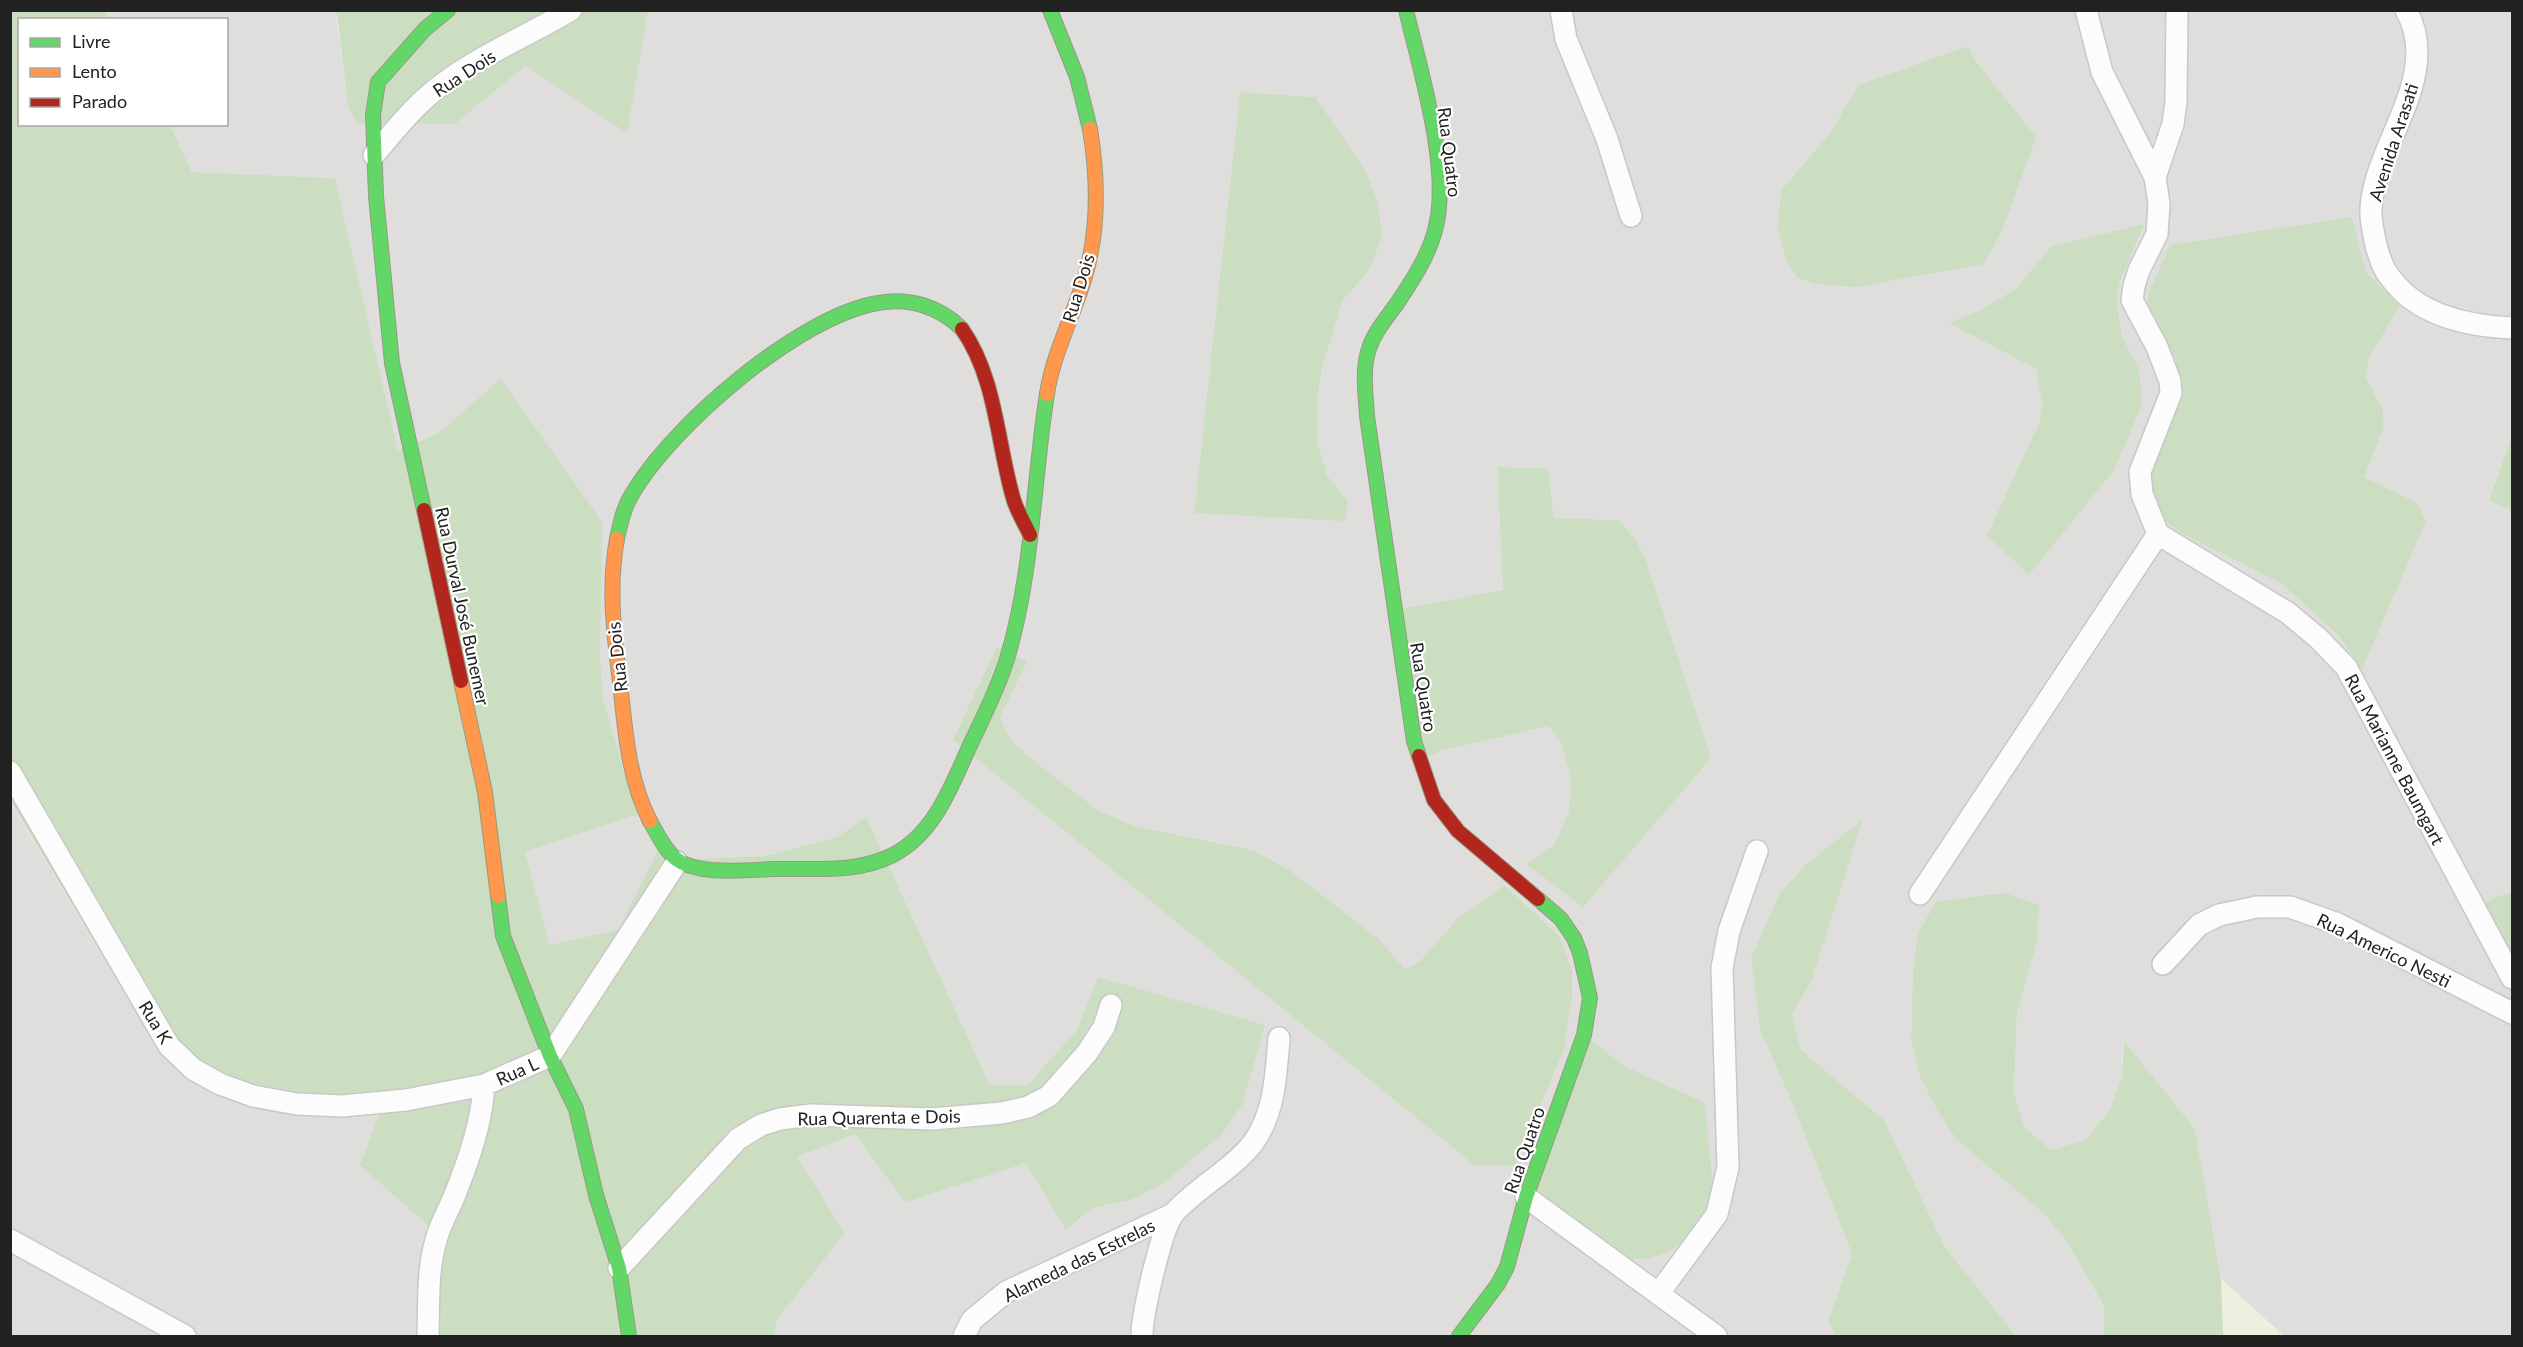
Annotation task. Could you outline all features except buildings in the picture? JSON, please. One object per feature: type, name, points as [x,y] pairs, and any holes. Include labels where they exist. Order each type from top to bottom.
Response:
[{"type":"street","points":[[374,155],[373,115],[378,82],[425,29],[448,10]]},
{"type":"street","name":"Rua Dois","points":[[374,155],[408,114],[443,84],[488,55],[571,10]]},
{"type":"street","name":"Rua Dois","points":[[1030,534],[1014,502],[977,353],[954,319],[927,307],[901,300],[872,303],[828,320],[767,358],[694,417],[666,447],[628,500],[618,534],[613,564],[614,633],[630,754],[647,812],[657,833],[677,862],[696,868],[839,869],[880,864],[914,841],[944,803],[1010,651],[1030,534],[1049,381],[1086,274],[1093,230],[1096,192],[1093,142],[1085,103],[1065,44],[1050,10]]},
{"type":"street","name":"Rua Quatro","points":[[1406,10],[1434,149],[1440,201],[1436,230],[1406,290],[1375,336],[1368,353],[1365,373],[1367,416],[1414,741],[1434,800],[1445,817],[1458,831],[1561,919],[1574,938],[1580,953],[1590,998],[1584,1035],[1526,1197],[1507,1267],[1459,1336]]},
{"type":"street","points":[[1561,10],[1566,39],[1607,140],[1632,216]]},
{"type":"street","points":[[1920,894],[2158,534],[2142,494],[2140,472],[2172,393],[2170,381],[2157,347],[2133,300],[2139,270],[2157,234],[2159,204],[2155,177],[2102,72],[2086,10]]},
{"type":"street","points":[[2155,177],[2173,124],[2176,102],[2177,10]]},
{"type":"street","name":"Avenida Arasati","points":[[2406,10],[2416,39],[2416,70],[2406,104],[2376,182],[2371,209],[2374,237],[2383,269],[2403,295],[2431,312],[2479,324],[2512,328]]},
{"type":"street","name":"Rua Durval José Bunemer","points":[[374,155],[392,363],[485,792],[504,936],[550,1056]]},
{"type":"street","name":"Rua Marianne Baumgart","points":[[2158,534],[2288,613],[2318,638],[2346,667],[2512,978]]},
{"type":"street","name":"Rua K","points":[[10,772],[169,1046],[193,1069],[220,1084],[253,1096],[297,1104],[342,1106],[406,1100],[484,1085]]},
{"type":"street","points":[[1659,1293],[1717,1214],[1725,1187],[1728,1167],[1722,968],[1729,931],[1757,851]]},
{"type":"street","points":[[629,1336],[619,1268],[596,1195],[576,1109],[550,1056],[677,862]]},
{"type":"street","name":"Rua Americo Nesti","points":[[2163,964],[2199,925],[2219,915],[2257,907],[2290,908],[2338,924],[2512,1013]]},
{"type":"street","name":"Rua Quarenta e Dois","points":[[619,1268],[738,1138],[761,1125],[780,1119],[811,1115],[932,1119],[1002,1113],[1028,1107],[1049,1096],[1088,1053],[1104,1027],[1111,1005]]},
{"type":"street","points":[[1142,1336],[1150,1285],[1173,1214],[1252,1144],[1265,1122],[1275,1087],[1279,1038]]},
{"type":"street","name":"Rua L","points":[[484,1085],[550,1056]]},
{"type":"street","points":[[428,1336],[430,1263],[436,1238],[455,1194],[478,1126],[483,1108],[484,1085]]},
{"type":"street","points":[[1526,1197],[1716,1336]]},
{"type":"street","name":"Alameda das Estrelas","points":[[964,1336],[972,1320],[1006,1292],[1173,1214]]},
{"type":"street","points":[[10,1240],[185,1336]]},
{"type":"shaded area","points":[[105,11],[330,11],[336,14],[348,107],[455,124],[525,66],[626,132],[648,11],[2512,11],[2512,435],[2489,499],[2512,511],[2512,891],[2484,902],[2512,966],[2512,1336],[2284,1336],[2221,1279],[2195,1129],[2123,1042],[2122,1076],[2109,1111],[2085,1140],[2051,1150],[2024,1127],[2014,1092],[2017,1014],[2037,942],[1936,902],[1918,932],[1913,967],[1911,1041],[1957,1140],[2044,1214],[2067,1242],[2104,1308],[2104,1336],[2016,1336],[1945,1247],[1884,1120],[1801,1050],[1792,1014],[1811,983],[1862,820],[1804,866],[1780,893],[1760,1030],[1790,1098],[1852,1254],[1828,1321],[1836,1336],[775,1336],[777,1320],[845,1233],[797,1157],[855,1134],[905,1203],[1026,1163],[1067,1230],[1093,1208],[1130,1200],[1099,977],[1077,1030],[1027,1085],[990,1085],[866,817],[837,837],[765,856],[692,859],[658,851],[618,930],[550,946],[525,852],[637,815],[603,699],[600,656],[501,380],[437,434],[398,450],[335,178],[192,172],[170,126],[228,126],[228,18],[111,18]],"holes":[[[1968,46],[1977,63],[1782,189],[1830,133],[1858,85]],[[1240,92],[1315,97],[1368,272],[1343,300],[1322,369],[1317,404],[1317,440],[1327,475],[1348,501],[1194,513]],[[2352,217],[2366,272],[2400,306],[2369,358],[2366,377],[2383,410],[2384,428],[2364,477],[2416,503],[2362,668],[2339,636],[2282,584],[2179,532],[2154,450],[2176,412],[2179,394],[2175,358],[2147,313]],[[2145,225],[2120,281],[2117,299],[2122,336],[2139,369],[1987,535],[2039,423],[2042,404],[2040,387],[2036,369],[1950,323],[1980,310],[2014,290],[2052,246]],[[1497,467],[1548,468],[1554,518],[1619,520],[1635,539],[1644,555],[1583,907],[1554,845],[1569,811],[1570,774],[1560,740],[1548,726],[1441,751],[1424,759],[1399,609],[1503,590]],[[1027,662],[1000,718],[1011,740],[1098,810],[1135,826],[1255,850],[1290,870],[1380,940],[1405,969],[1420,961],[1457,919],[1474,1165],[953,740]],[[1588,1037],[1624,1066],[1534,1184]]]},
{"type":"shaded area","points":[[10,802],[158,1050],[382,1106],[431,1228],[420,1336],[11,1336]]},
{"type":"green space","points":[[10,11],[104,11],[111,18],[18,18],[18,126],[170,126],[192,172],[335,178],[398,450],[437,434],[501,379],[602,522],[600,656],[603,699],[637,815],[525,852],[550,945],[618,930],[658,850],[692,859],[765,856],[837,837],[866,817],[990,1085],[1027,1085],[1077,1030],[1098,977],[1265,1025],[1242,1105],[1221,1135],[1162,1184],[1130,1200],[1093,1208],[1066,1230],[1026,1163],[905,1203],[855,1134],[797,1157],[845,1233],[777,1320],[775,1336],[420,1336],[431,1228],[360,1165],[382,1107],[266,1089],[158,1050],[11,802]]},
{"type":"green space","points":[[330,11],[648,11],[627,133],[525,66],[455,124],[357,123],[348,107],[337,15]]},
{"type":"green space","points":[[1968,46],[1977,63],[2036,137],[2003,229],[1984,264],[1856,287],[1816,284],[1798,278],[1787,262],[1777,226],[1782,189],[1830,133],[1858,85]]},
{"type":"green space","points":[[1240,92],[1315,97],[1364,168],[1378,202],[1382,237],[1368,272],[1343,300],[1322,369],[1317,404],[1317,440],[1327,475],[1348,501],[1345,521],[1194,513]]},
{"type":"green space","points":[[2352,217],[2366,272],[2400,306],[2369,358],[2366,377],[2383,410],[2384,428],[2364,477],[2417,503],[2426,521],[2362,669],[2339,636],[2282,584],[2179,532],[2166,521],[2151,487],[2154,450],[2176,412],[2179,394],[2175,358],[2147,313],[2148,295],[2170,245]]},
{"type":"green space","points":[[2145,224],[2120,281],[2117,299],[2122,336],[2139,369],[2142,405],[2114,470],[2029,575],[1987,535],[2039,423],[2042,404],[2036,369],[1949,323],[1980,310],[2014,290],[2052,246]]},
{"type":"green space","points":[[2512,435],[2512,511],[2489,500]]},
{"type":"green space","points":[[1497,467],[1548,468],[1554,518],[1619,520],[1635,539],[1644,555],[1711,758],[1583,907],[1526,864],[1554,845],[1569,811],[1570,774],[1560,740],[1548,726],[1441,751],[1424,759],[1399,609],[1503,590]]},
{"type":"green space","points":[[997,647],[1027,662],[1000,718],[1011,740],[1038,764],[1098,810],[1135,826],[1254,850],[1290,870],[1380,940],[1405,969],[1420,961],[1457,919],[1504,885],[1559,936],[1572,970],[1572,996],[1564,1049],[1515,1166],[1474,1165],[953,740]]},
{"type":"green space","points":[[1863,819],[1811,983],[1792,1014],[1801,1050],[1884,1120],[1945,1247],[2016,1336],[1836,1336],[1828,1321],[1852,1254],[1790,1098],[1760,1030],[1751,958],[1780,893],[1804,866]]},
{"type":"green space","points":[[2512,891],[2512,966],[2484,902]]},
{"type":"green space","points":[[2005,893],[2039,905],[2037,942],[2017,1014],[2014,1092],[2024,1127],[2051,1150],[2085,1140],[2109,1111],[2122,1076],[2124,1041],[2195,1129],[2221,1279],[2223,1334],[2225,1336],[2104,1336],[2104,1307],[2067,1242],[2044,1214],[1957,1140],[1936,1108],[1920,1076],[1911,1041],[1913,967],[1918,932],[1936,902]]},
{"type":"green space","points":[[1588,1037],[1624,1066],[1705,1103],[1714,1199],[1698,1232],[1667,1252],[1649,1259],[1630,1259],[1596,1251],[1555,1213],[1534,1184]]},
{"type":"green space","points":[[2221,1279],[2284,1336],[2225,1336],[2223,1334]]},
{"type":"traffic: fast","points":[[424,510],[392,363],[376,196],[373,115],[378,82],[425,29],[448,10]]},
{"type":"traffic: fast","points":[[1050,10],[1077,77],[1090,129]]},
{"type":"traffic: fast","points":[[1406,10],[1432,122],[1440,182],[1439,210],[1434,234],[1423,261],[1370,345],[1366,360],[1365,384],[1367,416],[1414,741],[1419,756]]},
{"type":"traffic: fast","points":[[617,539],[631,496],[650,468],[675,439],[705,408],[740,378],[775,352],[812,329],[846,312],[890,301],[924,306],[944,315],[962,329]]},
{"type":"traffic: fast","points":[[650,821],[664,846],[675,858],[684,864],[722,871],[849,868],[893,855],[918,836],[929,824],[946,797],[1007,659],[1016,627],[1027,561],[1047,394]]},
{"type":"traffic: fast","points":[[498,896],[503,936],[550,1056],[576,1109],[596,1195],[619,1268],[629,1336]]},
{"type":"traffic: fast","points":[[1459,1336],[1498,1284],[1507,1267],[1526,1197],[1584,1035],[1590,998],[1580,953],[1574,938],[1561,919],[1538,899]]},
{"type":"traffic: slow","points":[[1047,394],[1058,351],[1089,262],[1096,205],[1095,167],[1090,129]]},
{"type":"traffic: slow","points":[[617,539],[614,557],[613,610],[624,717],[632,771],[650,821]]},
{"type":"traffic: slow","points":[[461,681],[485,792],[498,896]]},
{"type":"traffic: jam","points":[[962,329],[974,348],[982,369],[995,413],[1014,501],[1030,535]]},
{"type":"traffic: jam","points":[[424,510],[461,681]]},
{"type":"traffic: jam","points":[[1419,756],[1434,800],[1458,831],[1538,899]]}]
